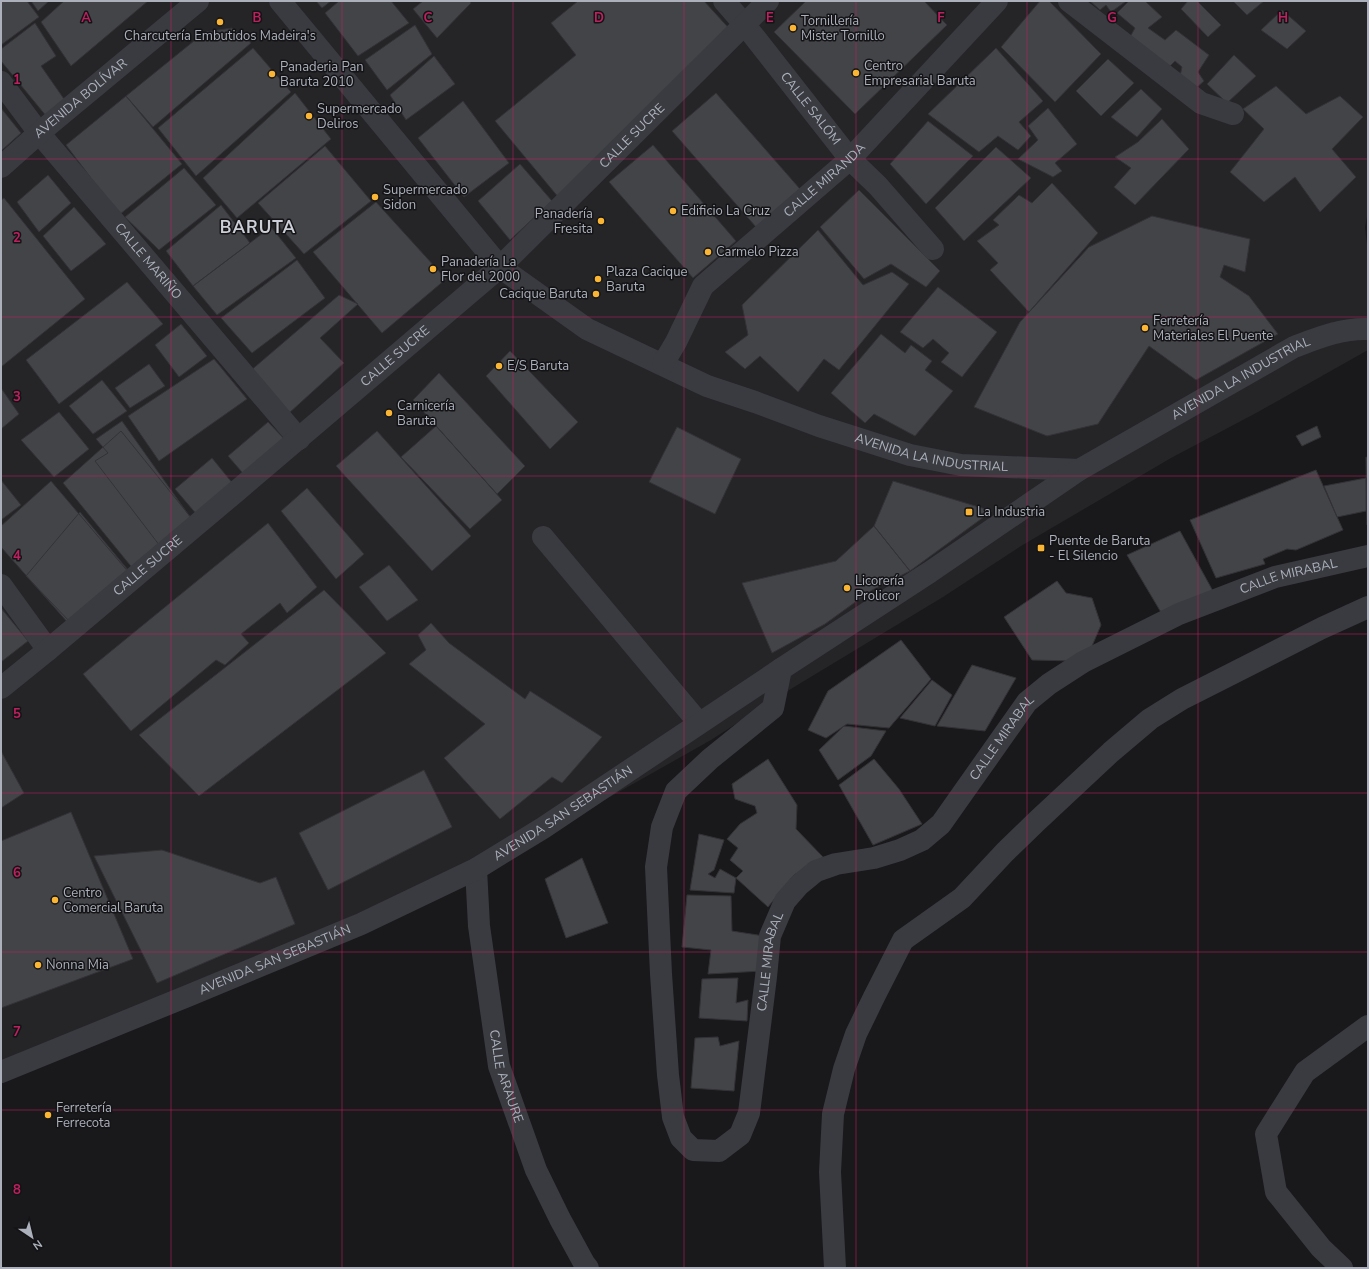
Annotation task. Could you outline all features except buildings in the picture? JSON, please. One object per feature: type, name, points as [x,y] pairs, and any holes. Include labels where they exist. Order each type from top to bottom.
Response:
[{"type":"street","name":"AVENIDA BOLÍVAR","points":[[1,167],[39,132],[198,1]]},
{"type":"street","name":"AVENIDA LA INDUSTRIAL","points":[[280,1],[500,268],[587,329],[707,386],[819,426],[910,455],[961,465],[1079,470],[1294,347],[1324,336],[1358,328],[1368,329]]},
{"type":"street","name":"CALLE SALÓM","points":[[724,1],[745,25],[850,159],[878,186],[933,249]]},
{"type":"street","name":"CALLE SUCRE","points":[[1,688],[299,439],[500,268],[768,1]]},
{"type":"street","name":"CALLE MIRANDA","points":[[662,364],[676,342],[703,286],[850,159],[998,1]]},
{"type":"street","points":[[1069,1],[1201,103],[1233,114]]},
{"type":"street","name":"CALLE MARIÑO","points":[[1,82],[39,132],[299,439]]},
{"type":"street","name":"AVENIDA SAN SEBASTIÁN","points":[[1,1072],[190,996],[361,924],[476,869],[543,828],[699,723],[930,572],[1079,470]]},
{"type":"street","points":[[543,537],[699,723]]},
{"type":"street","name":"CALLE MIRABAL","points":[[781,669],[773,708],[710,759],[676,791],[662,827],[656,867],[668,1076],[673,1117],[681,1138],[693,1150],[719,1151],[740,1136],[749,1113],[770,936],[785,901],[799,885],[816,871],[836,864],[874,858],[900,850],[922,840],[941,824],[1026,702],[1049,684],[1083,662],[1179,614],[1275,577],[1368,556]]},
{"type":"street","points":[[1,585],[48,650]]},
{"type":"street","points":[[835,1268],[830,1172],[832,1114],[844,1069],[856,1034],[903,940],[962,898],[1021,836],[1111,752],[1150,719],[1182,699],[1322,628],[1368,607]]},
{"type":"street","name":"CALLE ARAURE","points":[[476,869],[479,926],[499,1066],[536,1170],[560,1219],[588,1268]]},
{"type":"street","points":[[1342,1268],[1321,1248],[1276,1192],[1266,1134],[1304,1072],[1368,1026]]},
{"type":"shaded area","points":[[1,1],[1368,1],[1368,212],[1365,227],[1368,253],[1368,350],[1258,412],[1171,458],[1021,546],[943,597],[776,698],[711,740],[594,806],[1,1076]]},
{"type":"place","name":"Charcutería Embutidos Madeira's","points":[[220,22]]},
{"type":"place","name":"Tornillería Mister Tornillo","points":[[793,28]]},
{"type":"place","name":"Centro Empresarial Baruta","points":[[856,73]]},
{"type":"place","name":"Panaderia Pan Baruta 2010","points":[[272,74]]},
{"type":"place","name":"Supermercado Deliros","points":[[309,116]]},
{"type":"place","name":"Supermercado Sidon","points":[[375,197]]},
{"type":"place","name":"Edificio La Cruz","points":[[673,211]]},
{"type":"place","name":"Panadería Fresita","points":[[601,221]]},
{"type":"place","name":"Carmelo Pizza","points":[[708,252]]},
{"type":"place","name":"Panadería La Flor del 2000","points":[[433,269]]},
{"type":"place","name":"Plaza Cacique Baruta","points":[[598,279]]},
{"type":"place","name":"Cacique Baruta","points":[[596,294]]},
{"type":"place","name":"Ferretería Materiales El Puente","points":[[1145,328]]},
{"type":"place","name":"E/S Baruta","points":[[499,366]]},
{"type":"place","name":"Carnicería Baruta","points":[[389,413]]},
{"type":"place","name":"La Industria","points":[[969,512]]},
{"type":"place","name":"Puente de Baruta - El Silencio","points":[[1041,548]]},
{"type":"place","name":"Licorería Prolicor","points":[[847,588]]},
{"type":"place","name":"Centro Comercial Baruta","points":[[55,900]]},
{"type":"place","name":"Nonna Mia","points":[[38,965]]},
{"type":"place","name":"Ferretería Ferrecota","points":[[48,1115]]},
{"type":"district","name":"BARUTA","points":[[258,227]]}]
